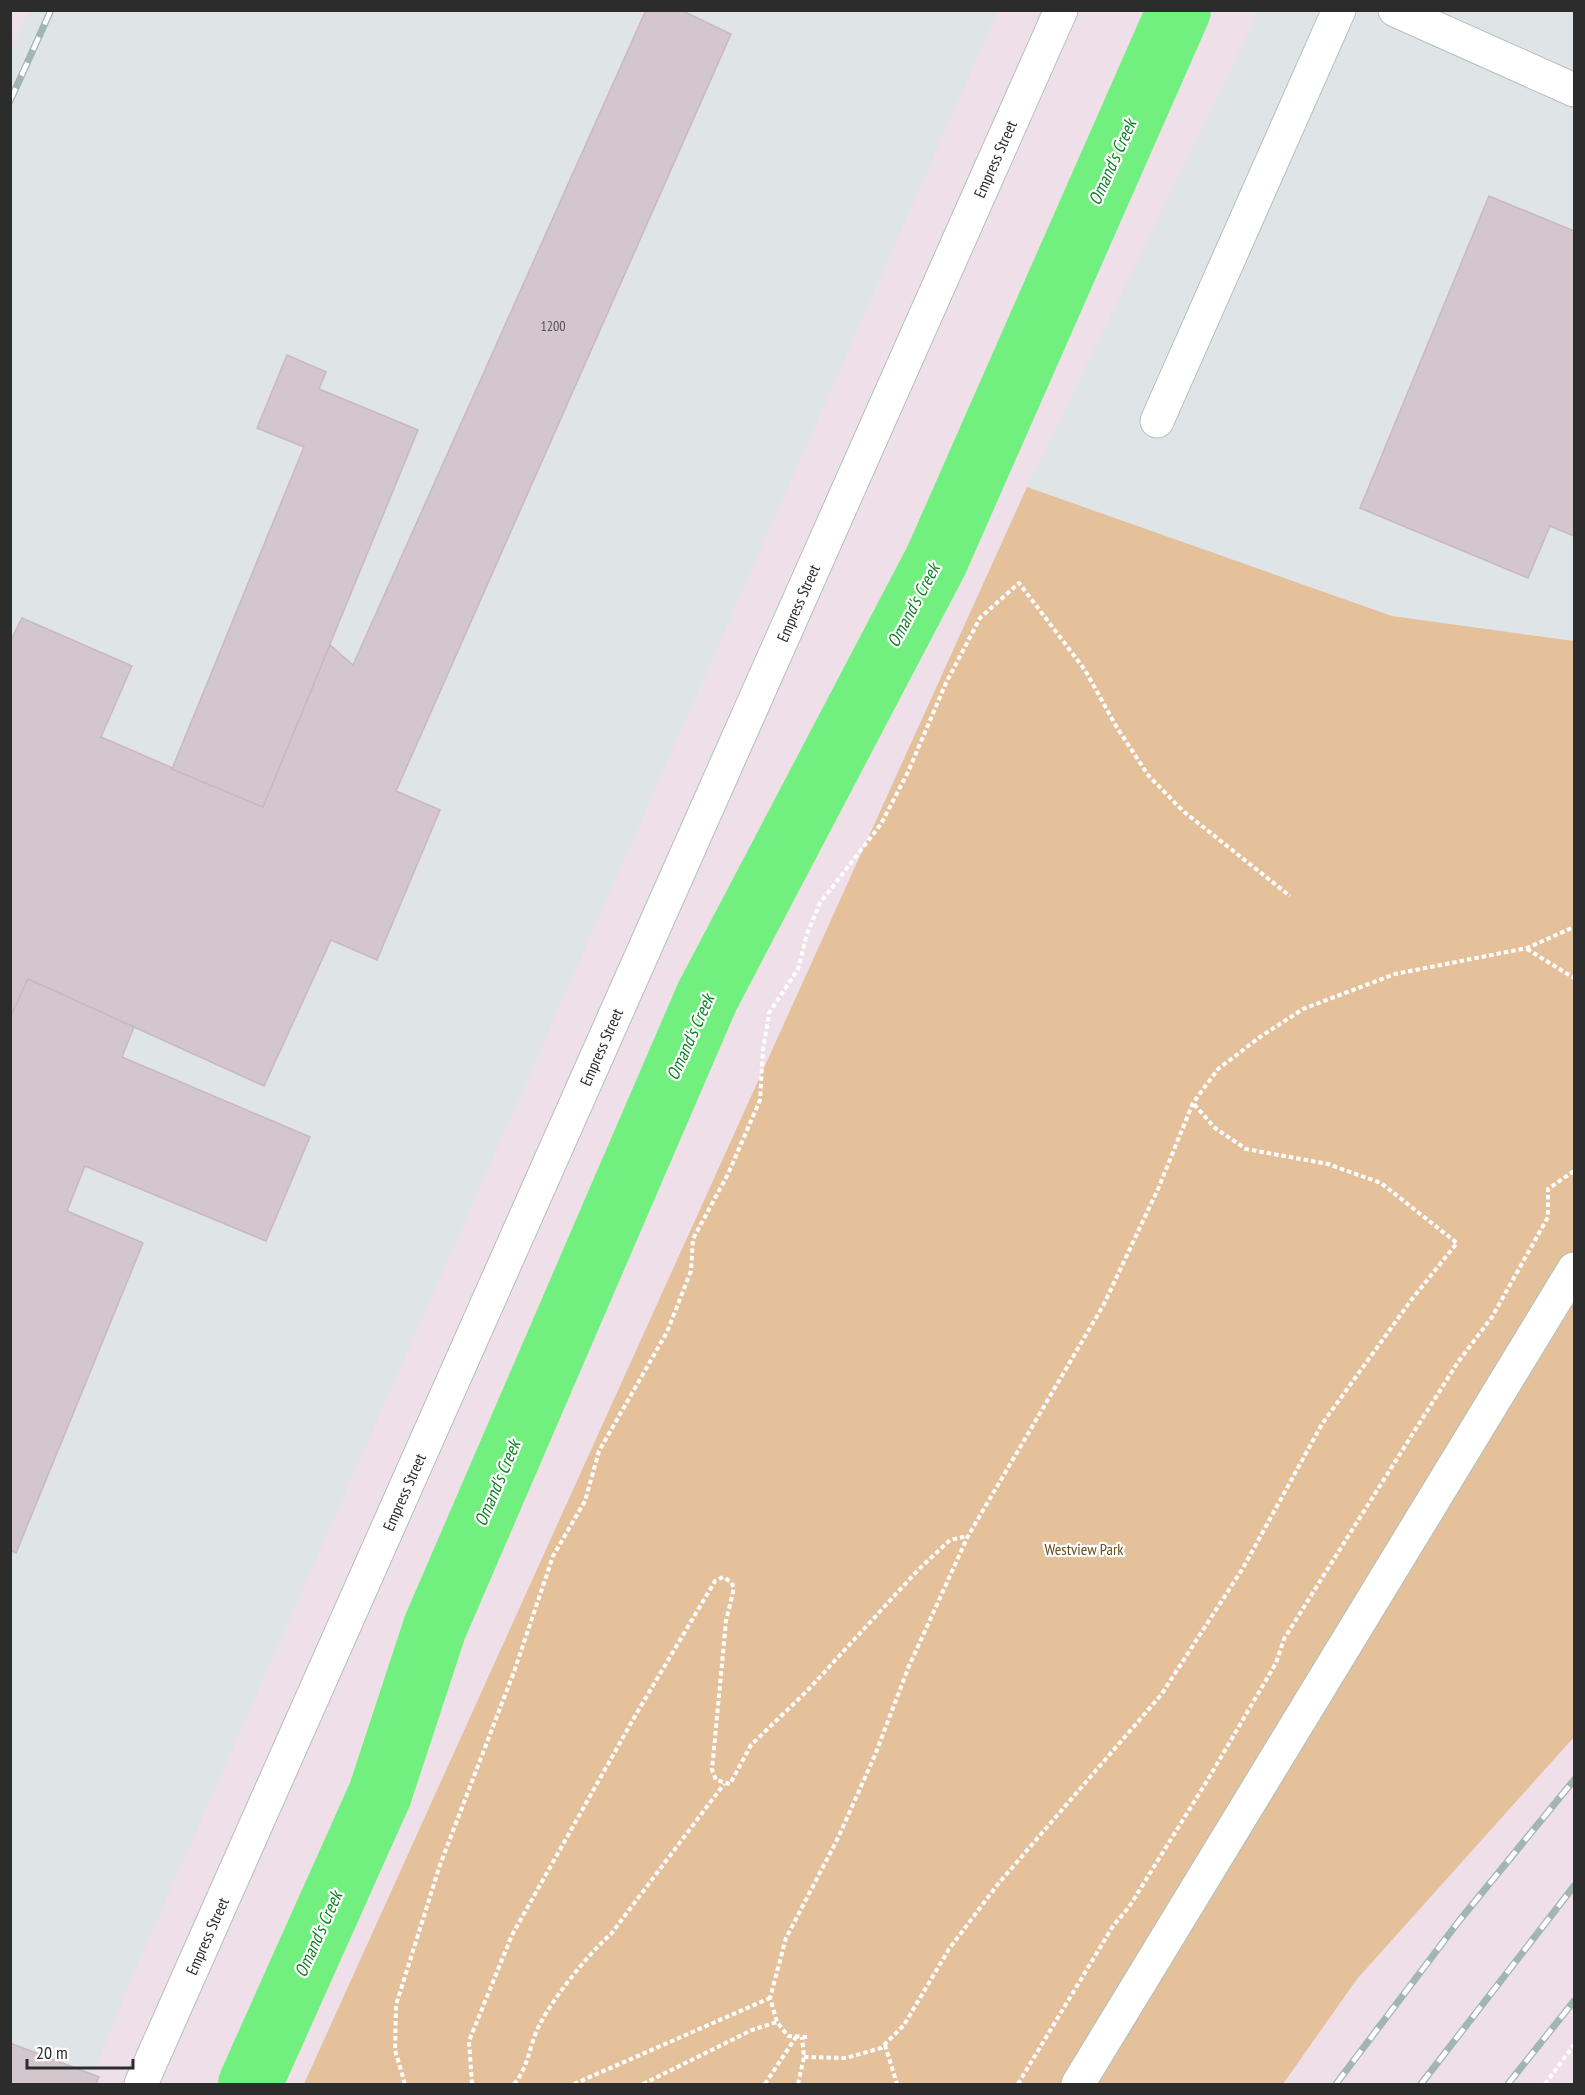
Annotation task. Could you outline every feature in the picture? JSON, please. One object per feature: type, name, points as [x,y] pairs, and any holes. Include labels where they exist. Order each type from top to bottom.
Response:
[{"type":"street","name":"Empress Street","points":[[141,2085],[1060,10]]},
{"type":"street","points":[[1157,421],[1338,10]]},
{"type":"street","points":[[1395,10],[1575,90]]},
{"type":"street","points":[[1078,2085],[1575,1269]]},
{"type":"path","points":[[405,2085],[395,2050],[396,2005],[440,1865],[515,1670],[553,1556],[585,1501],[599,1450],[667,1332],[691,1271],[693,1239],[728,1174],[760,1100],[763,1050],[769,1013],[798,969],[807,934],[820,903],[881,824],[980,618],[1018,583],[1085,670],[1116,726],[1148,775],[1183,811],[1290,896]]},
{"type":"path","points":[[798,2085],[804,2057],[804,2037],[788,2036],[777,2022],[770,1998],[786,1938],[838,1838],[875,1755],[909,1666],[968,1536],[1104,1304],[1158,1189],[1193,1103],[1218,1069],[1260,1037],[1303,1009],[1395,974],[1527,948],[1575,927]]},
{"type":"path","points":[[1527,948],[1575,978]]},
{"type":"path","points":[[804,2057],[846,2058],[881,2048],[904,2025],[949,1948],[998,1884],[1161,1695],[1243,1568],[1322,1424],[1405,1308],[1457,1243],[1381,1183],[1328,1164],[1246,1149],[1215,1128],[1193,1103]]},
{"type":"path","points":[[1018,2085],[1113,1926],[1129,1907],[1206,1781],[1276,1663],[1284,1639],[1458,1362],[1492,1317],[1548,1217],[1548,1189],[1575,1170]]},
{"type":"path","points":[[472,2085],[469,2041],[512,1935],[715,1581],[723,1577],[731,1582],[734,1588],[726,1621],[712,1770],[716,1780],[730,1784],[751,1745],[807,1691],[918,1570],[950,1540],[968,1536]]},
{"type":"path","points":[[514,2085],[531,2055],[534,2038],[555,2001],[594,1948],[612,1934],[724,1784]]},
{"type":"path","points":[[574,2085],[770,1998]]},
{"type":"path","points":[[643,2085],[752,2030],[777,2022]]},
{"type":"path","points":[[765,2085],[796,2037]]},
{"type":"path","points":[[884,2044],[897,2085]]},
{"type":"path","points":[[1545,2085],[1575,2045]]},
{"type":"shaded area","points":[[29,11],[998,11],[134,1973],[89,2084],[11,2084],[10,52]]},
{"type":"shaded area","points":[[1259,11],[1574,11],[1574,641],[1392,616],[1027,487]]},
{"type":"green space","name":"Westview Park","points":[[1027,487],[1392,616],[1574,641],[1574,1737],[1357,1979],[1283,2084],[304,2084]]},
{"type":"building","points":[[646,10],[681,10],[731,34],[396,791],[440,810],[377,960],[331,940],[264,1086],[28,979],[10,1018],[10,642],[22,618],[132,666],[101,737],[263,807],[330,645],[353,665]]},
{"type":"building","points":[[1489,196],[1574,231],[1574,536],[1550,526],[1528,578],[1360,508]]},
{"type":"building","points":[[287,355],[326,372],[319,389],[418,430],[263,807],[172,769],[304,447],[257,428]]},
{"type":"building","points":[[28,979],[134,1027],[122,1057],[310,1137],[266,1241],[85,1166],[67,1211],[143,1243],[16,1553],[10,1550],[10,1018]]},
{"type":"building","points":[[10,2043],[99,2077],[96,2084],[10,2084]]},
{"type":"waterway","name":"Omand's Creek","points":[[250,2084],[380,1794],[435,1627],[707,997],[936,561],[1179,10]]},
{"type":"railway","points":[[10,101],[51,10]]},
{"type":"railway","points":[[1336,2084],[1459,1921],[1574,1780]]},
{"type":"railway","points":[[1421,2084],[1574,1886]]},
{"type":"railway","points":[[1508,2084],[1574,2001]]}]
